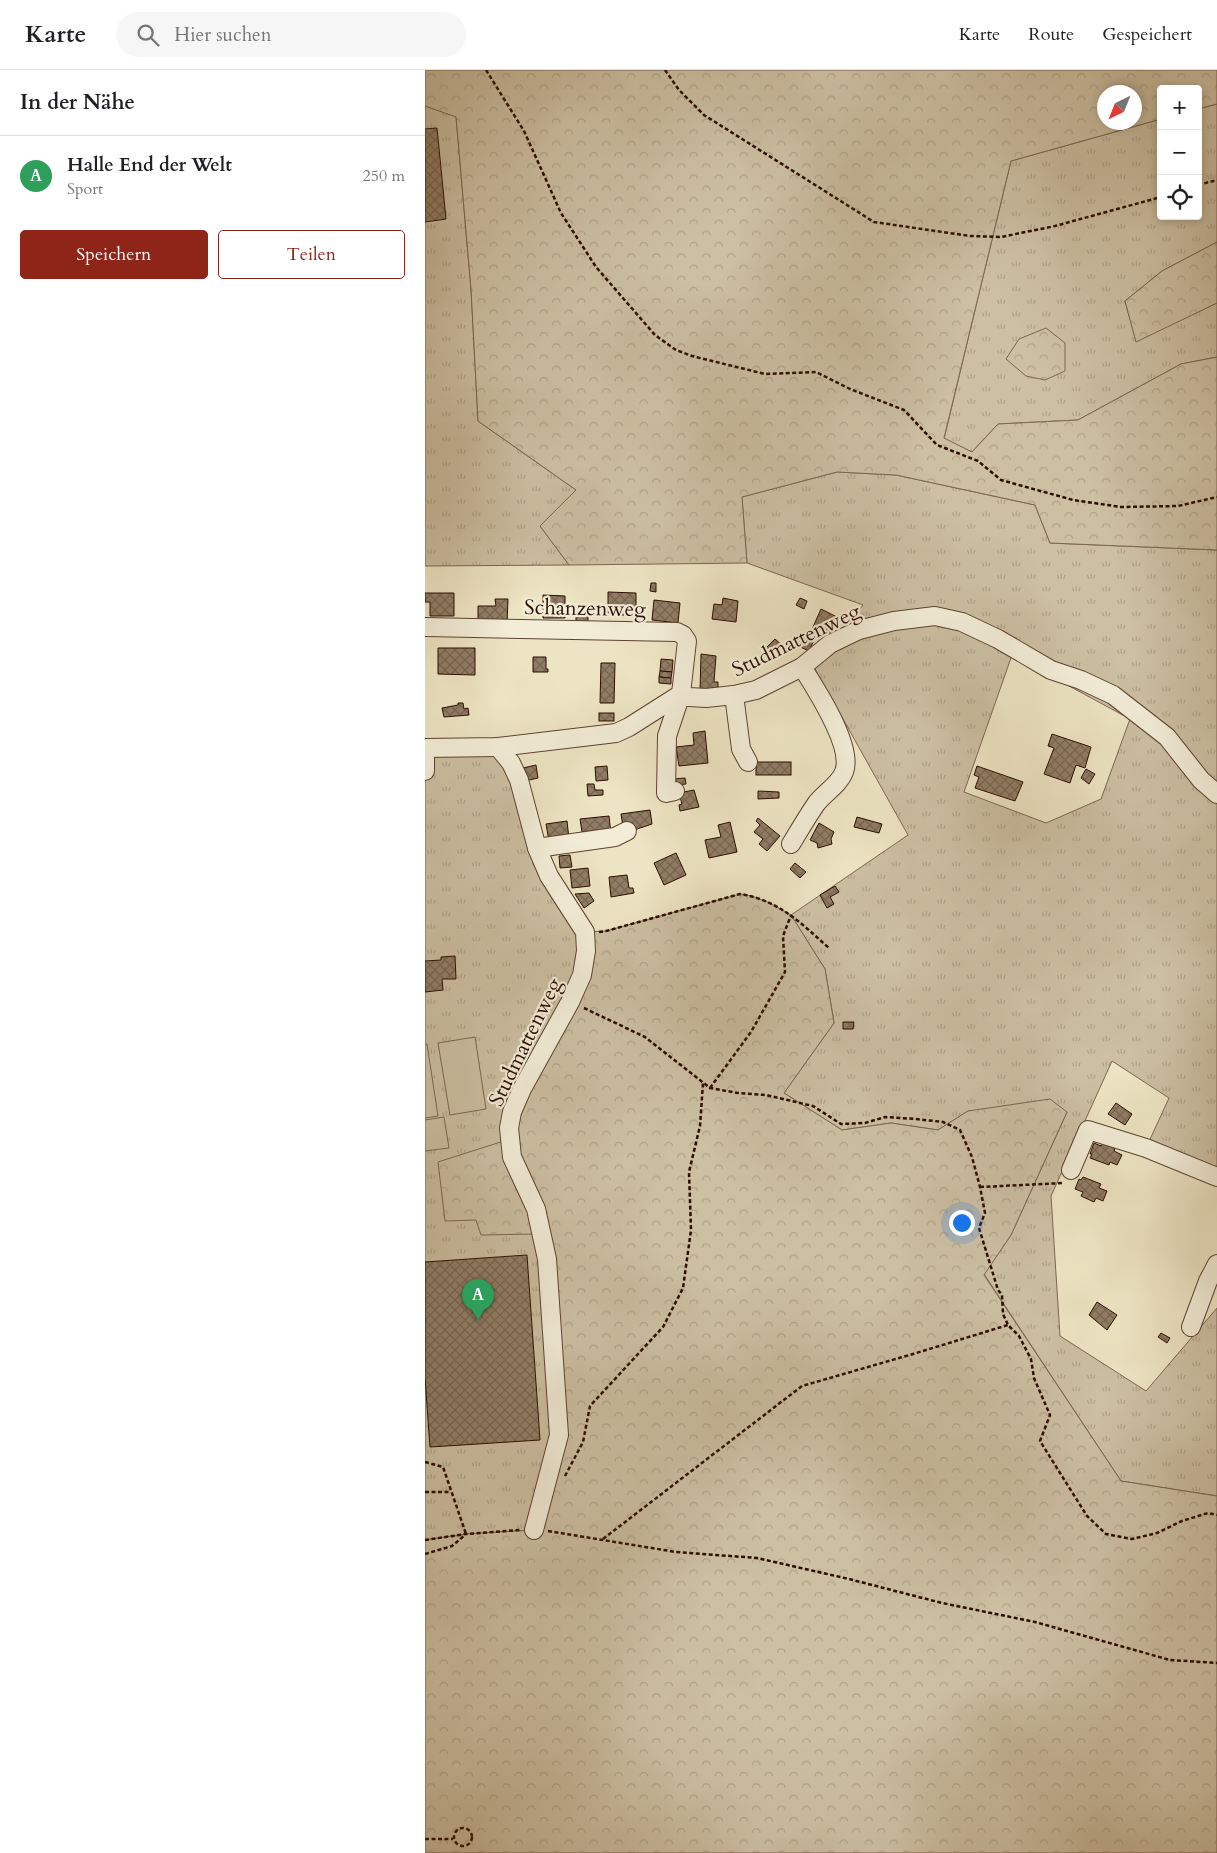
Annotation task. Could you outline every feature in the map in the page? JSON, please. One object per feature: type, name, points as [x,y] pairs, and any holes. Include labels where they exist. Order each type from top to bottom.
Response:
[{"type":"street","name":"Studmattenweg","points":[[681,694],[689,697],[706,698],[756,690],[802,667],[830,644],[859,630],[894,621],[935,616],[962,622],[997,639],[1051,670],[1081,680],[1113,695],[1167,737],[1201,780],[1217,794]]},
{"type":"street","name":"Schanzenweg","points":[[425,627],[677,632],[683,635],[687,642],[681,694]]},
{"type":"street","points":[[791,844],[817,803],[843,774],[846,763],[842,743],[825,703],[802,667]]},
{"type":"street","points":[[425,748],[498,748],[616,733],[629,727],[681,694]]},
{"type":"street","points":[[675,791],[666,793],[667,736],[681,694]]},
{"type":"street","points":[[734,695],[741,749],[748,762]]},
{"type":"street","points":[[498,748],[511,764],[519,780],[537,848],[549,876],[585,932]]},
{"type":"street","points":[[425,758],[425,771]]},
{"type":"street","points":[[537,848],[615,837],[627,832]]},
{"type":"street","name":"Studmattenweg","points":[[534,1530],[559,1435],[547,1258],[536,1209],[511,1157],[509,1128],[513,1112],[523,1089],[570,1002],[582,975],[586,951],[585,932]]},
{"type":"street","points":[[1071,1170],[1088,1130],[1146,1148],[1217,1177]]},
{"type":"street","points":[[1191,1326],[1208,1281],[1217,1264]]},
{"type":"path","points":[[486,70],[524,131],[561,213],[595,267],[655,335],[676,350],[692,356],[765,374],[816,372],[904,410],[937,445],[978,461],[1001,480],[1073,500],[1121,507],[1179,506],[1217,497]]},
{"type":"path","points":[[665,70],[679,90],[704,115],[874,222],[970,236],[1001,237],[1055,226],[1157,198]]},
{"type":"path","points":[[1202,185],[1217,180]]},
{"type":"path","points":[[585,932],[606,931],[740,894],[752,896],[770,903],[791,914],[830,949]]},
{"type":"path","points":[[710,1088],[751,1032],[785,972],[783,936],[791,914]]},
{"type":"path","points":[[570,1002],[645,1037],[710,1088],[738,1094],[766,1095],[813,1106],[841,1124],[865,1123],[885,1117],[943,1122],[960,1130],[972,1157],[981,1187],[985,1212],[979,1228],[998,1290],[1002,1295],[1003,1314],[1008,1324],[1019,1336],[1031,1359],[1034,1378],[1049,1415],[1040,1441],[1087,1516],[1106,1534],[1132,1538],[1157,1533],[1182,1521],[1208,1513],[1217,1515]]},
{"type":"path","points":[[547,1484],[566,1475],[583,1442],[590,1406],[663,1327],[683,1288],[691,1230],[689,1172],[700,1126],[703,1083]]},
{"type":"path","points":[[981,1187],[1065,1183],[1071,1170]]},
{"type":"path","points":[[602,1540],[802,1386],[904,1357],[1008,1324]]},
{"type":"path","points":[[425,1462],[443,1467],[466,1534]]},
{"type":"path","points":[[425,1492],[452,1492]]},
{"type":"path","points":[[425,1540],[466,1534],[534,1530],[677,1552],[757,1558],[941,1603],[1035,1622],[1170,1660],[1217,1663]]},
{"type":"path","points":[[425,1554],[452,1546],[466,1534]]},
{"type":"path","points":[[468,1828],[472,1834],[471,1843],[462,1848],[455,1844],[453,1838],[458,1829],[468,1828]]},
{"type":"path","points":[[425,1839],[453,1838]]},
{"type":"green space","points":[[425,70],[1217,70],[1217,104],[1202,108],[1202,85],[1157,85],[1157,120],[1142,124],[1142,85],[1097,85],[1097,130],[1122,130],[1011,161],[944,438],[972,452],[998,424],[1078,420],[1181,364],[1217,357],[1217,550],[1050,543],[1035,505],[896,475],[837,472],[742,497],[747,563],[569,565],[540,526],[576,490],[478,421],[471,289],[456,117],[425,106]]},
{"type":"green space","points":[[1217,104],[1217,242],[1162,271],[1125,301],[1136,341],[1217,303],[1217,357],[1181,364],[1078,420],[998,424],[972,452],[944,439],[1011,161],[1122,130],[1142,130],[1142,124],[1157,120],[1157,220],[1202,220],[1202,108]]},
{"type":"green space","points":[[425,106],[456,116],[471,289],[478,421],[576,490],[540,526],[569,565],[425,566]]},
{"type":"green space","points":[[1217,242],[1217,303],[1136,342],[1125,301],[1162,271]]},
{"type":"green space","points":[[1046,328],[1065,343],[1065,371],[1045,380],[1026,376],[1006,359],[1019,339]]},
{"type":"green space","points":[[837,472],[896,475],[1035,505],[1050,543],[1217,550],[1217,1177],[1146,1148],[1169,1098],[1112,1061],[1051,1196],[1060,1336],[1146,1391],[1217,1308],[1217,1496],[1121,1481],[984,1274],[1011,1235],[1067,1112],[968,1111],[938,1130],[891,1123],[842,1130],[784,1093],[834,1023],[825,969],[791,915],[908,835],[815,669],[863,605],[747,563],[742,497]],"holes":[[[1012,655],[1130,719],[1101,799],[1046,823],[964,792]]]},
{"type":"green space","points":[[498,747],[586,951],[476,1220],[536,1234],[559,1435],[534,1530],[466,1534],[425,1540],[425,748]]},
{"type":"green space","points":[[740,894],[752,896],[770,903],[791,915],[825,969],[834,1023],[784,1093],[842,1130],[891,1123],[938,1130],[968,1111],[1050,1099],[1067,1112],[1011,1235],[984,1275],[1121,1481],[1217,1496],[1217,1853],[425,1853],[425,1540],[466,1534],[534,1530],[554,1456],[537,1234],[481,1235],[476,1220],[445,1221],[438,1162],[510,1139],[509,1128],[570,1002],[585,932],[606,931]]},
{"type":"green space","points":[[475,1037],[486,1109],[450,1115],[438,1043]]},
{"type":"green space","points":[[425,1044],[427,1044],[438,1116],[425,1118]]},
{"type":"green space","points":[[444,1117],[449,1148],[425,1151],[425,1120]]},
{"type":"building","points":[[437,128],[446,219],[425,222],[425,129]]},
{"type":"building","points":[[651,583],[656,583],[656,592],[650,591]]},
{"type":"building","points":[[608,592],[636,593],[636,615],[608,613]]},
{"type":"building","points":[[425,593],[454,593],[454,616],[430,616],[430,602],[425,602]]},
{"type":"building","points":[[543,595],[565,596],[565,618],[543,618]]},
{"type":"building","points":[[723,598],[738,601],[736,622],[712,619],[714,604],[722,605]]},
{"type":"building","points":[[800,598],[807,601],[804,609],[796,605]]},
{"type":"building","points":[[495,599],[508,599],[507,623],[478,620],[478,606],[496,606]]},
{"type":"building","points":[[654,600],[680,603],[678,623],[652,620]]},
{"type":"building","points":[[821,609],[837,617],[829,635],[818,630],[814,639],[809,636]]},
{"type":"building","points":[[576,612],[588,612],[588,622],[576,622]]},
{"type":"building","points":[[803,635],[814,640],[809,651],[798,646]]},
{"type":"building","points":[[775,639],[784,647],[778,655],[766,648]]},
{"type":"building","points":[[438,648],[475,648],[475,675],[438,674]]},
{"type":"building","points":[[701,654],[716,656],[714,682],[718,682],[718,687],[700,691]]},
{"type":"building","points":[[533,657],[546,657],[546,669],[548,669],[548,672],[533,672]]},
{"type":"building","points":[[661,659],[673,660],[672,672],[660,671]]},
{"type":"building","points":[[601,663],[615,663],[614,703],[600,703]]},
{"type":"building","points":[[660,671],[672,672],[671,678],[659,677]]},
{"type":"building","points":[[659,677],[671,678],[671,684],[659,683]]},
{"type":"building","points":[[458,703],[463,703],[464,709],[468,708],[469,715],[444,717],[442,708],[458,705]]},
{"type":"building","points":[[599,713],[614,713],[614,721],[599,721]]},
{"type":"building","points":[[705,731],[708,763],[679,766],[676,747],[694,745],[693,733]]},
{"type":"building","points":[[1052,734],[1091,747],[1085,768],[1076,765],[1070,783],[1044,774],[1054,748],[1048,746]]},
{"type":"building","points":[[756,762],[791,762],[791,775],[756,775]]},
{"type":"building","points":[[536,765],[538,778],[525,781],[523,768]]},
{"type":"building","points":[[607,766],[608,780],[596,781],[595,767]]},
{"type":"building","points":[[977,766],[1023,782],[1015,801],[975,788],[979,777],[974,775]]},
{"type":"building","points":[[1086,769],[1095,774],[1089,784],[1081,778]]},
{"type":"building","points":[[685,778],[686,784],[674,785],[673,779]]},
{"type":"building","points":[[587,784],[594,784],[595,790],[603,790],[603,795],[588,796]]},
{"type":"building","points":[[694,790],[699,807],[680,811],[679,805],[682,804],[679,793]]},
{"type":"building","points":[[758,791],[779,792],[779,798],[758,799]]},
{"type":"building","points":[[650,810],[652,824],[631,831],[623,827],[621,814]]},
{"type":"building","points":[[609,816],[611,834],[590,836],[589,831],[582,832],[580,819]]},
{"type":"building","points":[[857,817],[882,824],[879,833],[854,827]]},
{"type":"building","points":[[758,818],[780,836],[767,851],[759,844],[763,839],[754,832],[760,825],[756,821]]},
{"type":"building","points":[[567,821],[569,839],[549,841],[546,824]]},
{"type":"building","points":[[730,822],[737,852],[709,858],[705,840],[721,837],[718,825]]},
{"type":"building","points":[[819,823],[834,832],[831,839],[832,844],[818,848],[817,843],[810,840]]},
{"type":"building","points":[[676,853],[686,875],[664,885],[654,863]]},
{"type":"building","points":[[570,855],[572,867],[560,868],[559,856]]},
{"type":"building","points":[[795,863],[806,872],[800,878],[790,869]]},
{"type":"building","points":[[588,868],[590,886],[572,888],[570,870]]},
{"type":"building","points":[[627,875],[629,888],[633,888],[634,893],[611,897],[609,877]]},
{"type":"building","points":[[835,886],[839,892],[830,897],[834,904],[827,908],[820,895]]},
{"type":"building","points":[[589,893],[594,901],[584,908],[575,894]]},
{"type":"building","points":[[455,956],[456,979],[442,979],[443,990],[425,992],[425,961],[441,960],[441,957]]},
{"type":"building","points":[[843,1022],[854,1022],[853,1029],[843,1029]]},
{"type":"building","points":[[1116,1103],[1132,1114],[1125,1125],[1108,1114]]},
{"type":"building","points":[[1094,1143],[1101,1146],[1103,1143],[1115,1148],[1114,1151],[1122,1155],[1117,1165],[1110,1162],[1109,1165],[1090,1158]]},
{"type":"building","points":[[1083,1177],[1101,1184],[1099,1188],[1107,1191],[1103,1201],[1096,1198],[1094,1202],[1081,1196],[1083,1192],[1075,1189],[1079,1179],[1081,1180]]},
{"type":"building","points":[[527,1255],[540,1440],[430,1447],[425,1378],[425,1262]]},
{"type":"building","points":[[1097,1302],[1117,1315],[1107,1330],[1089,1315]]},
{"type":"building","points":[[1161,1333],[1170,1338],[1167,1343],[1158,1337]]},
{"type":"place","name":"Halle End der Welt","points":[[478,1320]]}]
